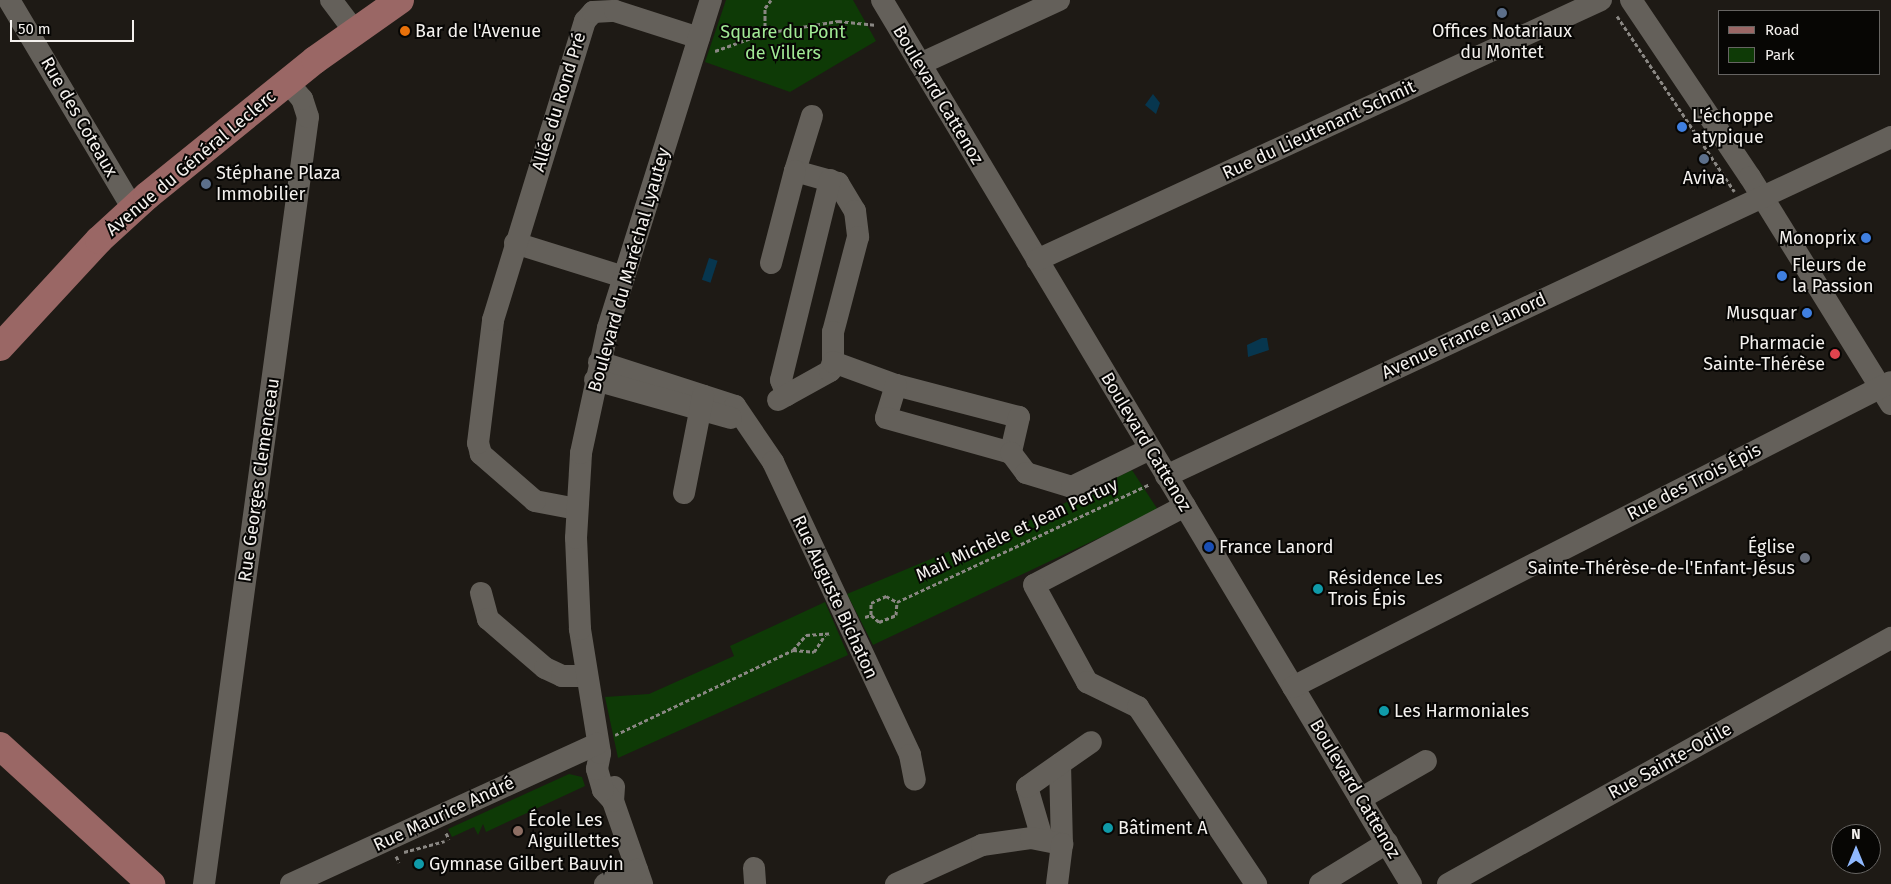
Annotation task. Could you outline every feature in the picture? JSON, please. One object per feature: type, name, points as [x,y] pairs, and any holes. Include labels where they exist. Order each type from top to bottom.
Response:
[{"type":"main road","name":"Avenue du Général Leclerc","points":[[0,347],[132,209],[287,82],[400,0]]},
{"type":"main road","points":[[0,746],[151,884]]},
{"type":"street","name":"Rue des Coteaux","points":[[10,0],[132,209]]},
{"type":"street","points":[[332,0],[355,32]]},
{"type":"street","name":"Boulevard du Maréchal Lyautey","points":[[640,877],[613,802],[609,767],[585,676],[578,600],[577,509],[597,371],[624,277],[711,0]]},
{"type":"street","name":"Boulevard Cattenoz","points":[[882,0],[1150,450],[1158,480],[1185,506],[1411,884]]},
{"type":"street","points":[[920,64],[1059,0]]},
{"type":"street","points":[[1616,4],[1888,391]]},
{"type":"street","name":"Rue du Lieutenant Schmit","points":[[1037,260],[1616,4]]},
{"type":"street","name":"Allée du Rond Pré","points":[[577,509],[535,500],[486,462],[478,443],[490,337],[515,243],[588,16],[603,9],[615,11],[697,45]]},
{"type":"street","name":"Rue Georges Clemenceau","points":[[204,884],[308,117],[302,99],[287,82]]},
{"type":"street","points":[[771,262],[812,116]]},
{"type":"street","name":"Avenue France Lanord","points":[[1158,480],[1891,137]]},
{"type":"street","points":[[795,171],[830,180],[838,183],[855,211],[858,237],[833,332],[830,371],[783,398],[781,380],[830,180]]},
{"type":"street","points":[[515,243],[624,277]]},
{"type":"street","points":[[832,362],[896,384],[1018,417],[1011,453]]},
{"type":"street","name":"Rue Auguste Bichaton","points":[[597,371],[701,403],[735,406],[741,420],[773,462],[847,626],[910,755],[915,780]]},
{"type":"street","points":[[896,384],[886,418],[1011,453],[1026,474],[1072,487],[1150,450]]},
{"type":"street","name":"Rue des Trois Épis","points":[[1293,688],[1888,391]]},
{"type":"street","points":[[684,493],[701,403]]},
{"type":"street","points":[[1185,506],[1034,585],[1087,682],[1138,707],[1256,884]]},
{"type":"street","points":[[480,593],[493,624],[546,668],[562,676],[585,676]]},
{"type":"street","name":"Rue Sainte-Odile","points":[[1448,884],[1891,638]]},
{"type":"street","points":[[1052,841],[1027,787],[1092,742]]},
{"type":"street","name":"Rue Maurice André","points":[[291,884],[332,876],[602,745]]},
{"type":"street","points":[[1360,799],[1426,761]]},
{"type":"street","points":[[1057,884],[1052,841],[1060,764]]},
{"type":"street","points":[[896,884],[982,845],[1052,841]]},
{"type":"street","points":[[1320,884],[1387,844]]},
{"type":"street","points":[[605,884],[640,877]]},
{"type":"path","points":[[764,33],[764,8],[771,0]]},
{"type":"path","points":[[1616,4],[1753,201]]},
{"type":"path","points":[[697,45],[716,51],[764,33],[838,22],[868,27],[893,20]]},
{"type":"path","name":"Mail Michèle et Jean Pertuy","points":[[871,615],[871,603],[886,596],[897,602],[1158,480]]},
{"type":"path","points":[[602,745],[793,650],[806,635],[825,635],[871,615],[879,622],[896,615],[897,602]]},
{"type":"path","points":[[793,650],[814,652],[825,635]]},
{"type":"green space","name":"Square du Pont de Villers","points":[[726,0],[853,0],[876,41],[790,92],[705,62]]},
{"type":"green space","points":[[1132,470],[1158,510],[873,645],[847,594],[950,551],[953,558]]},
{"type":"green space","points":[[825,602],[848,655],[618,758],[605,697],[649,694],[734,656],[730,646]]},
{"type":"green space","points":[[569,774],[582,777],[585,786],[486,832],[483,824],[478,835],[474,827],[452,837],[448,829]]},
{"type":"water","points":[[1153,94],[1160,103],[1156,114],[1145,105]]},
{"type":"water","points":[[709,258],[718,261],[710,283],[702,280]]},
{"type":"water","points":[[1262,338],[1267,338],[1269,350],[1248,357],[1247,345]]},
{"type":"place","name":"Offices Notariaux du Montet","points":[[1502,13]]},
{"type":"place","name":"Bar de l'Avenue","points":[[405,31]]},
{"type":"place","name":"L'échoppe atypique","points":[[1682,127]]},
{"type":"place","name":"Aviva","points":[[1704,159]]},
{"type":"place","name":"Stéphane Plaza Immobilier","points":[[206,184]]},
{"type":"place","name":"Monoprix","points":[[1866,238]]},
{"type":"place","name":"Fleurs de la Passion","points":[[1782,276]]},
{"type":"place","name":"Musquar","points":[[1807,313]]},
{"type":"place","name":"Pharmacie Sainte-Thérèse","points":[[1835,354]]},
{"type":"place","name":"France Lanord","points":[[1209,547]]},
{"type":"place","name":"Église Sainte-Thérèse-de-l'Enfant-Jésus","points":[[1805,558]]},
{"type":"place","name":"Résidence Les Trois Épis","points":[[1318,589]]},
{"type":"place","name":"Les Harmoniales","points":[[1384,711]]},
{"type":"place","name":"Bâtiment A","points":[[1108,828]]},
{"type":"place","name":"École Les Aiguillettes","points":[[518,831]]},
{"type":"place","name":"Gymnase Gilbert Bauvin","points":[[419,864]]}]
